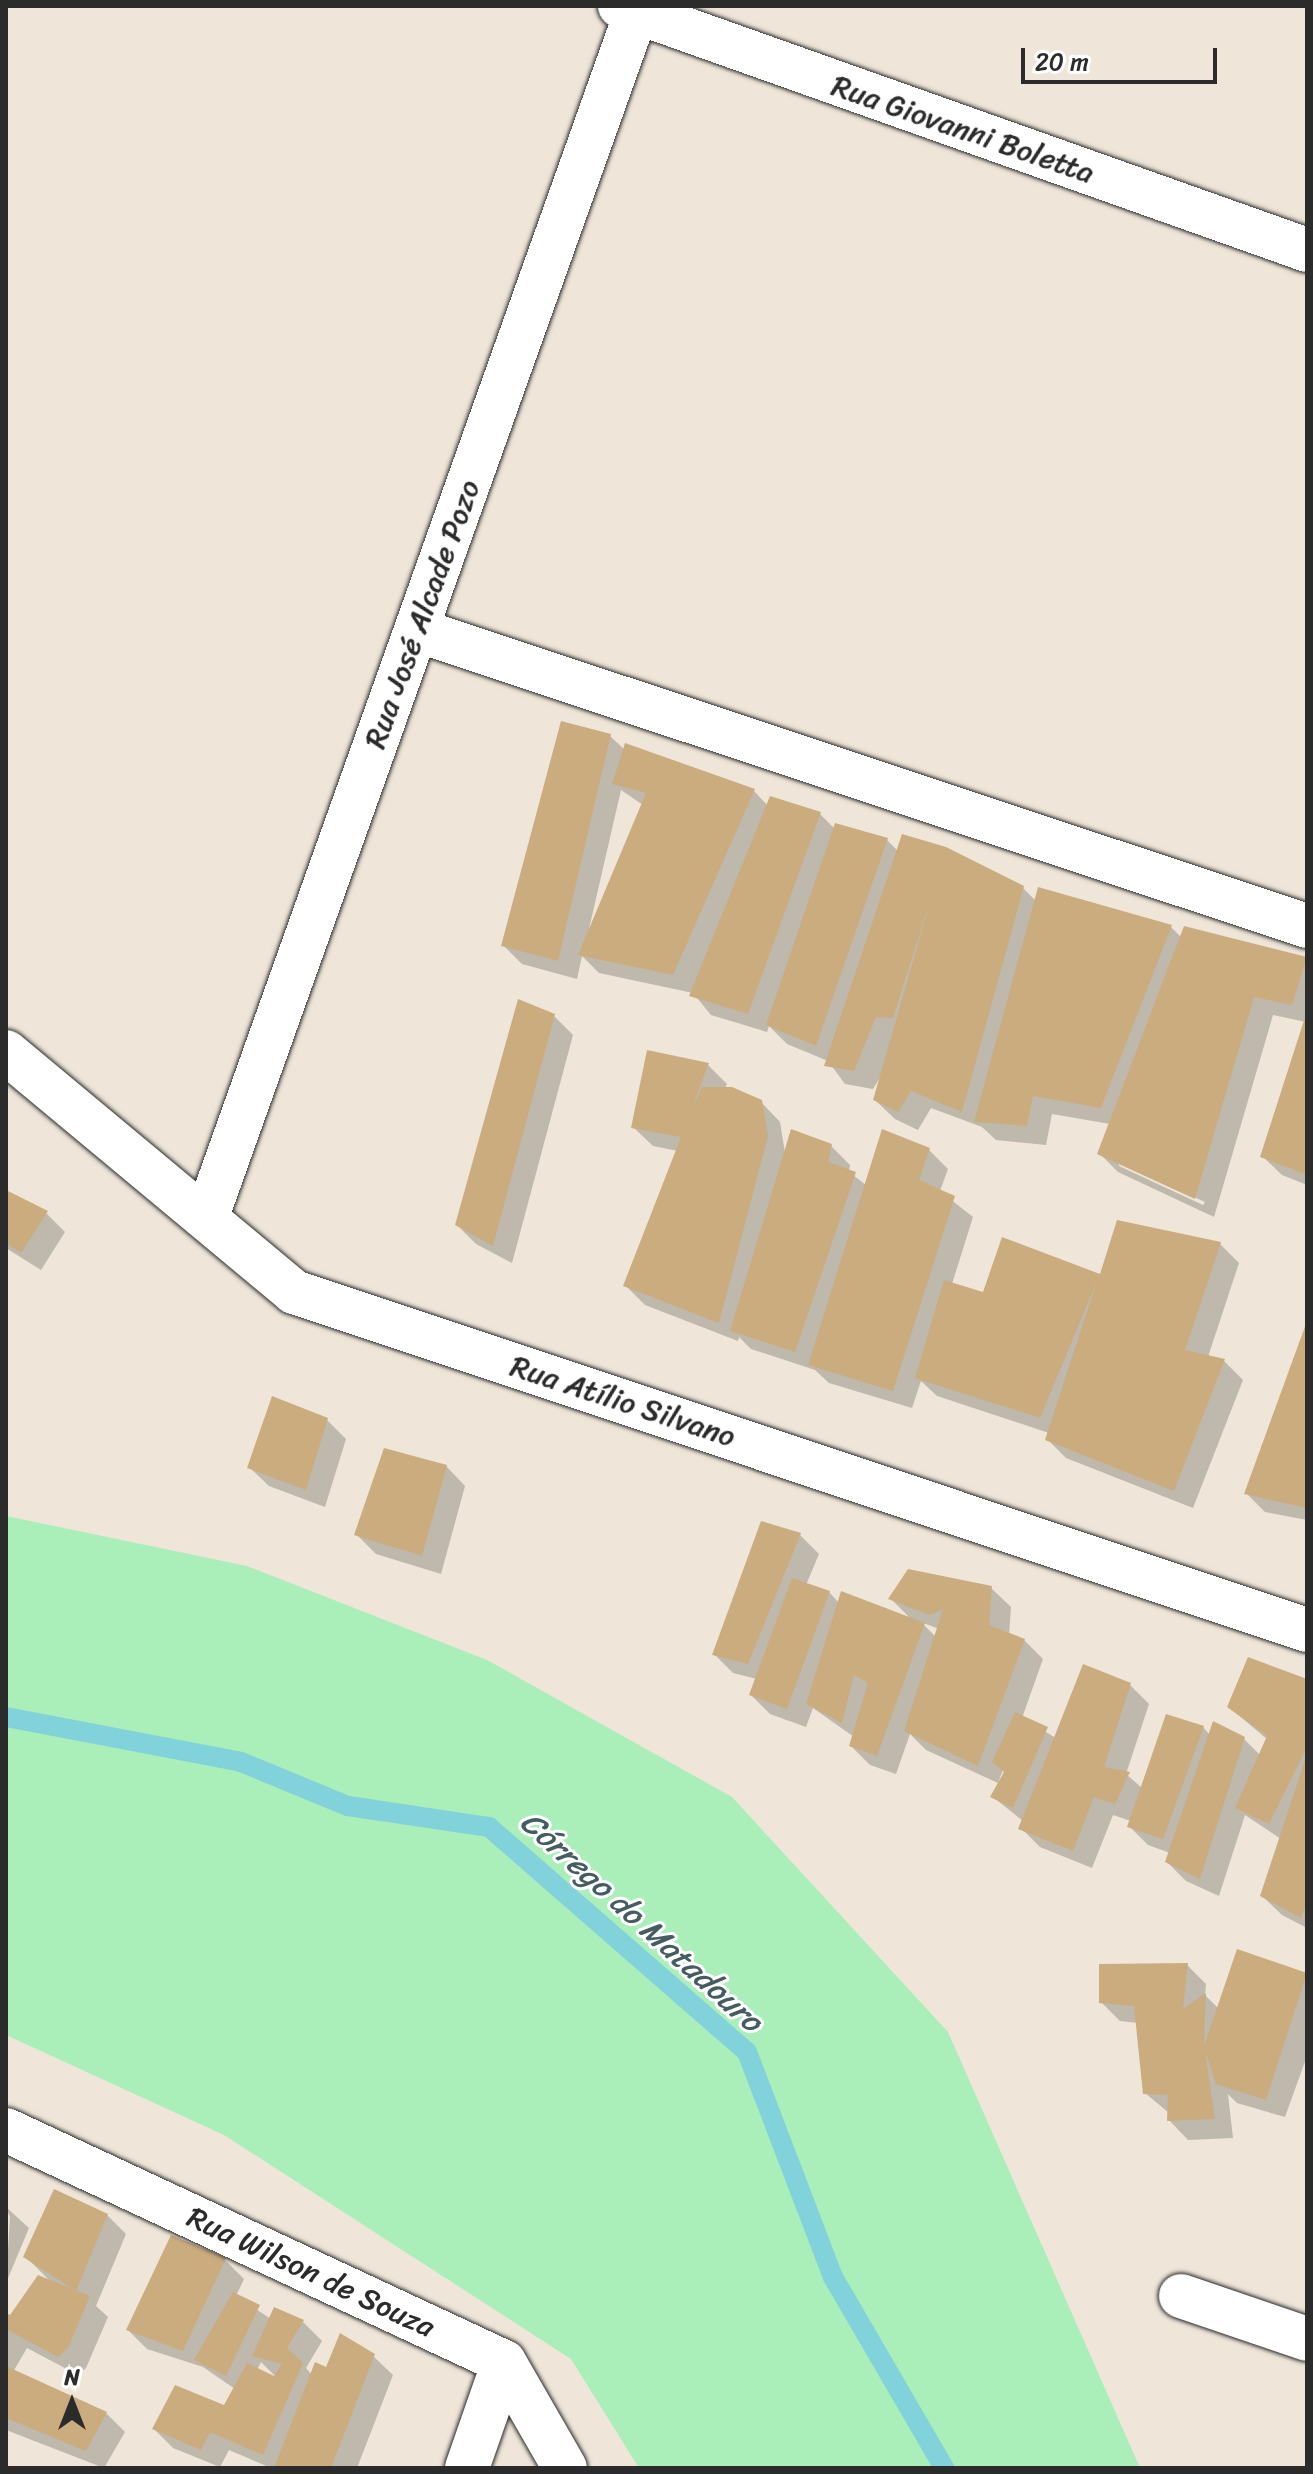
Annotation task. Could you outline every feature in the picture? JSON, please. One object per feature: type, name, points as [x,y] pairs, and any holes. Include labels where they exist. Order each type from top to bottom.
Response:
[{"type":"street","name":"Rua Giovanni Boletta","points":[[628,10],[1307,250]]},
{"type":"street","name":"Rua José Alcade Pozo","points":[[207,1216],[417,630],[628,10]]},
{"type":"street","points":[[417,630],[1307,926]]},
{"type":"street","name":"Rua Atílio Silvano","points":[[6,1052],[207,1216],[294,1292],[1307,1630]]},
{"type":"street","name":"Rua Wilson de Souza","points":[[6,2130],[504,2362]]},
{"type":"street","points":[[1181,2296],[1307,2339]]},
{"type":"street","points":[[467,2468],[504,2362]]},
{"type":"street","points":[[504,2362],[565,2468]]},
{"type":"green space","points":[[6,1516],[247,1566],[487,1660],[732,1797],[948,2032],[1140,2468],[639,2468],[571,2359],[224,2135],[6,2035]]},
{"type":"building","points":[[561,721],[611,734],[558,961],[501,946]]},
{"type":"building","points":[[625,743],[755,789],[673,975],[578,955],[646,793],[612,784]]},
{"type":"building","points":[[770,796],[821,812],[748,1014],[689,996]]},
{"type":"building","points":[[835,823],[888,838],[816,1046],[766,1025]]},
{"type":"building","points":[[902,834],[946,847],[1024,886],[962,1112],[911,1091],[898,1112],[873,1100],[932,895],[893,1018],[876,1017],[854,1071],[824,1066]]},
{"type":"building","points":[[1038,887],[1172,925],[1101,1108],[1033,1096],[1027,1126],[974,1122]]},
{"type":"building","points":[[1184,926],[1307,957],[1292,1005],[1254,997],[1195,1199],[1097,1154]]},
{"type":"building","points":[[518,999],[555,1014],[493,1246],[455,1225]]},
{"type":"building","points":[[1307,1014],[1307,1175],[1260,1157]]},
{"type":"building","points":[[647,1050],[709,1063],[692,1108],[702,1087],[732,1087],[762,1100],[768,1136],[719,1323],[623,1286],[681,1137],[631,1128]]},
{"type":"building","points":[[791,1129],[832,1144],[828,1162],[856,1172],[795,1352],[730,1331]]},
{"type":"building","points":[[882,1129],[930,1148],[919,1180],[955,1196],[893,1391],[808,1365]]},
{"type":"building","points":[[6,1190],[48,1211],[21,1253],[6,1243]]},
{"type":"building","points":[[1117,1220],[1221,1242],[1185,1350],[1225,1359],[1174,1491],[1045,1440],[1097,1281],[1040,1418],[915,1378],[944,1280],[983,1292],[1002,1237],[1100,1274]]},
{"type":"building","points":[[1307,1321],[1307,1508],[1244,1494]]},
{"type":"building","points":[[272,1396],[328,1418],[306,1490],[247,1468]]},
{"type":"building","points":[[384,1448],[447,1465],[422,1556],[354,1535]]},
{"type":"building","points":[[761,1521],[801,1533],[748,1664],[712,1655]]},
{"type":"building","points":[[908,1569],[992,1586],[989,1625],[1025,1639],[978,1766],[904,1731],[943,1609],[930,1615],[888,1599]]},
{"type":"building","points":[[792,1578],[830,1591],[787,1709],[749,1695]]},
{"type":"building","points":[[841,1591],[925,1623],[877,1756],[849,1746],[868,1683],[854,1675],[842,1723],[806,1704]]},
{"type":"building","points":[[1248,1657],[1307,1679],[1307,1747],[1269,1824],[1235,1808],[1267,1736],[1227,1707]]},
{"type":"building","points":[[1083,1664],[1131,1683],[1104,1767],[1130,1772],[1115,1804],[1094,1797],[1073,1851],[1018,1829]]},
{"type":"building","points":[[1015,1712],[1048,1727],[1013,1808],[990,1797],[1004,1772],[992,1762]]},
{"type":"building","points":[[1166,1714],[1204,1726],[1163,1839],[1127,1827]]},
{"type":"building","points":[[1213,1721],[1245,1737],[1200,1879],[1165,1862]]},
{"type":"building","points":[[1306,1757],[1307,1900],[1301,1918],[1260,1896]]},
{"type":"building","points":[[1237,1949],[1307,1973],[1266,2100],[1216,2084],[1205,2051],[1215,2119],[1167,2121],[1168,2095],[1143,2094],[1134,2006],[1099,2003],[1099,1964],[1188,1963],[1183,2009],[1206,1993],[1204,2046]]},
{"type":"building","points":[[54,2189],[108,2214],[76,2291],[23,2257]]},
{"type":"building","points":[[171,2235],[226,2258],[183,2351],[126,2330]]},
{"type":"building","points":[[38,2275],[90,2296],[68,2348],[58,2357],[6,2329],[6,2313],[10,2315]]},
{"type":"building","points":[[233,2292],[260,2305],[226,2376],[194,2360]]},
{"type":"building","points":[[274,2307],[304,2320],[287,2348],[303,2363],[263,2455],[210,2432],[201,2450],[152,2429],[175,2385],[224,2405],[247,2363],[274,2376],[282,2364],[252,2356]]},
{"type":"building","points":[[340,2333],[375,2354],[331,2468],[274,2468],[315,2362],[326,2367]]},
{"type":"building","points":[[6,2366],[107,2412],[86,2451],[6,2418]]},
{"type":"waterway","name":"Córrego do Matadouro","points":[[6,1717],[241,1762],[348,1806],[489,1827],[747,2052],[833,2277],[944,2468]]}]
